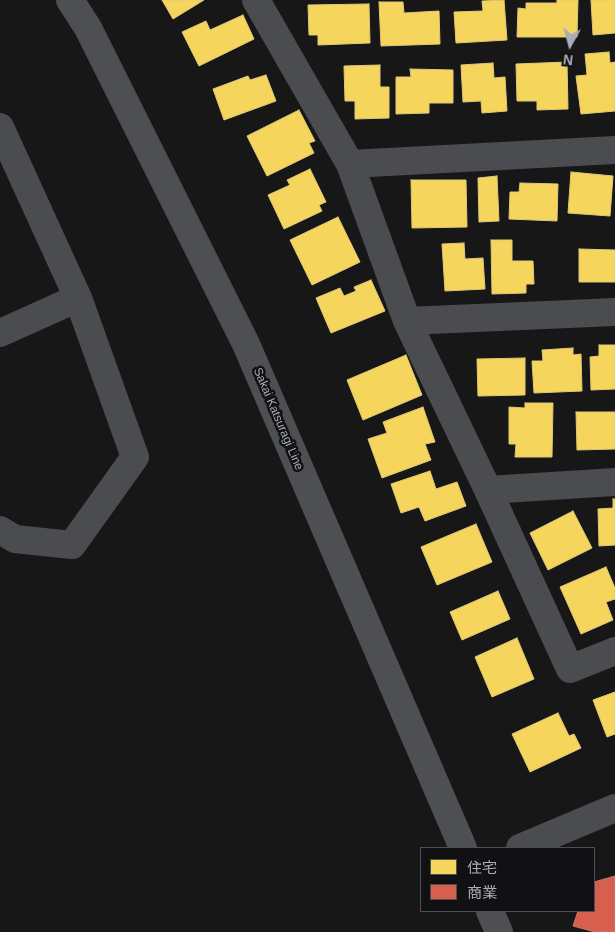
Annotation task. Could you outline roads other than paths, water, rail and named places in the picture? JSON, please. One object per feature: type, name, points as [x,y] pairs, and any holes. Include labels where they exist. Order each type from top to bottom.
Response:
[{"type":"main road","name":"Sakai Katsuragi Line","points":[[70,0],[88,28],[246,344],[463,847]]},
{"type":"main road","points":[[490,912],[499,932]]},
{"type":"street","points":[[256,0],[350,164],[407,321],[488,490],[570,669],[615,651]]},
{"type":"street","points":[[0,127],[78,298],[135,458],[72,545],[15,539],[0,530]]},
{"type":"street","points":[[350,164],[615,150]]},
{"type":"street","points":[[0,333],[78,298]]},
{"type":"street","points":[[407,321],[615,312]]},
{"type":"street","points":[[488,490],[615,482]]},
{"type":"street","points":[[522,847],[615,808]]}]
